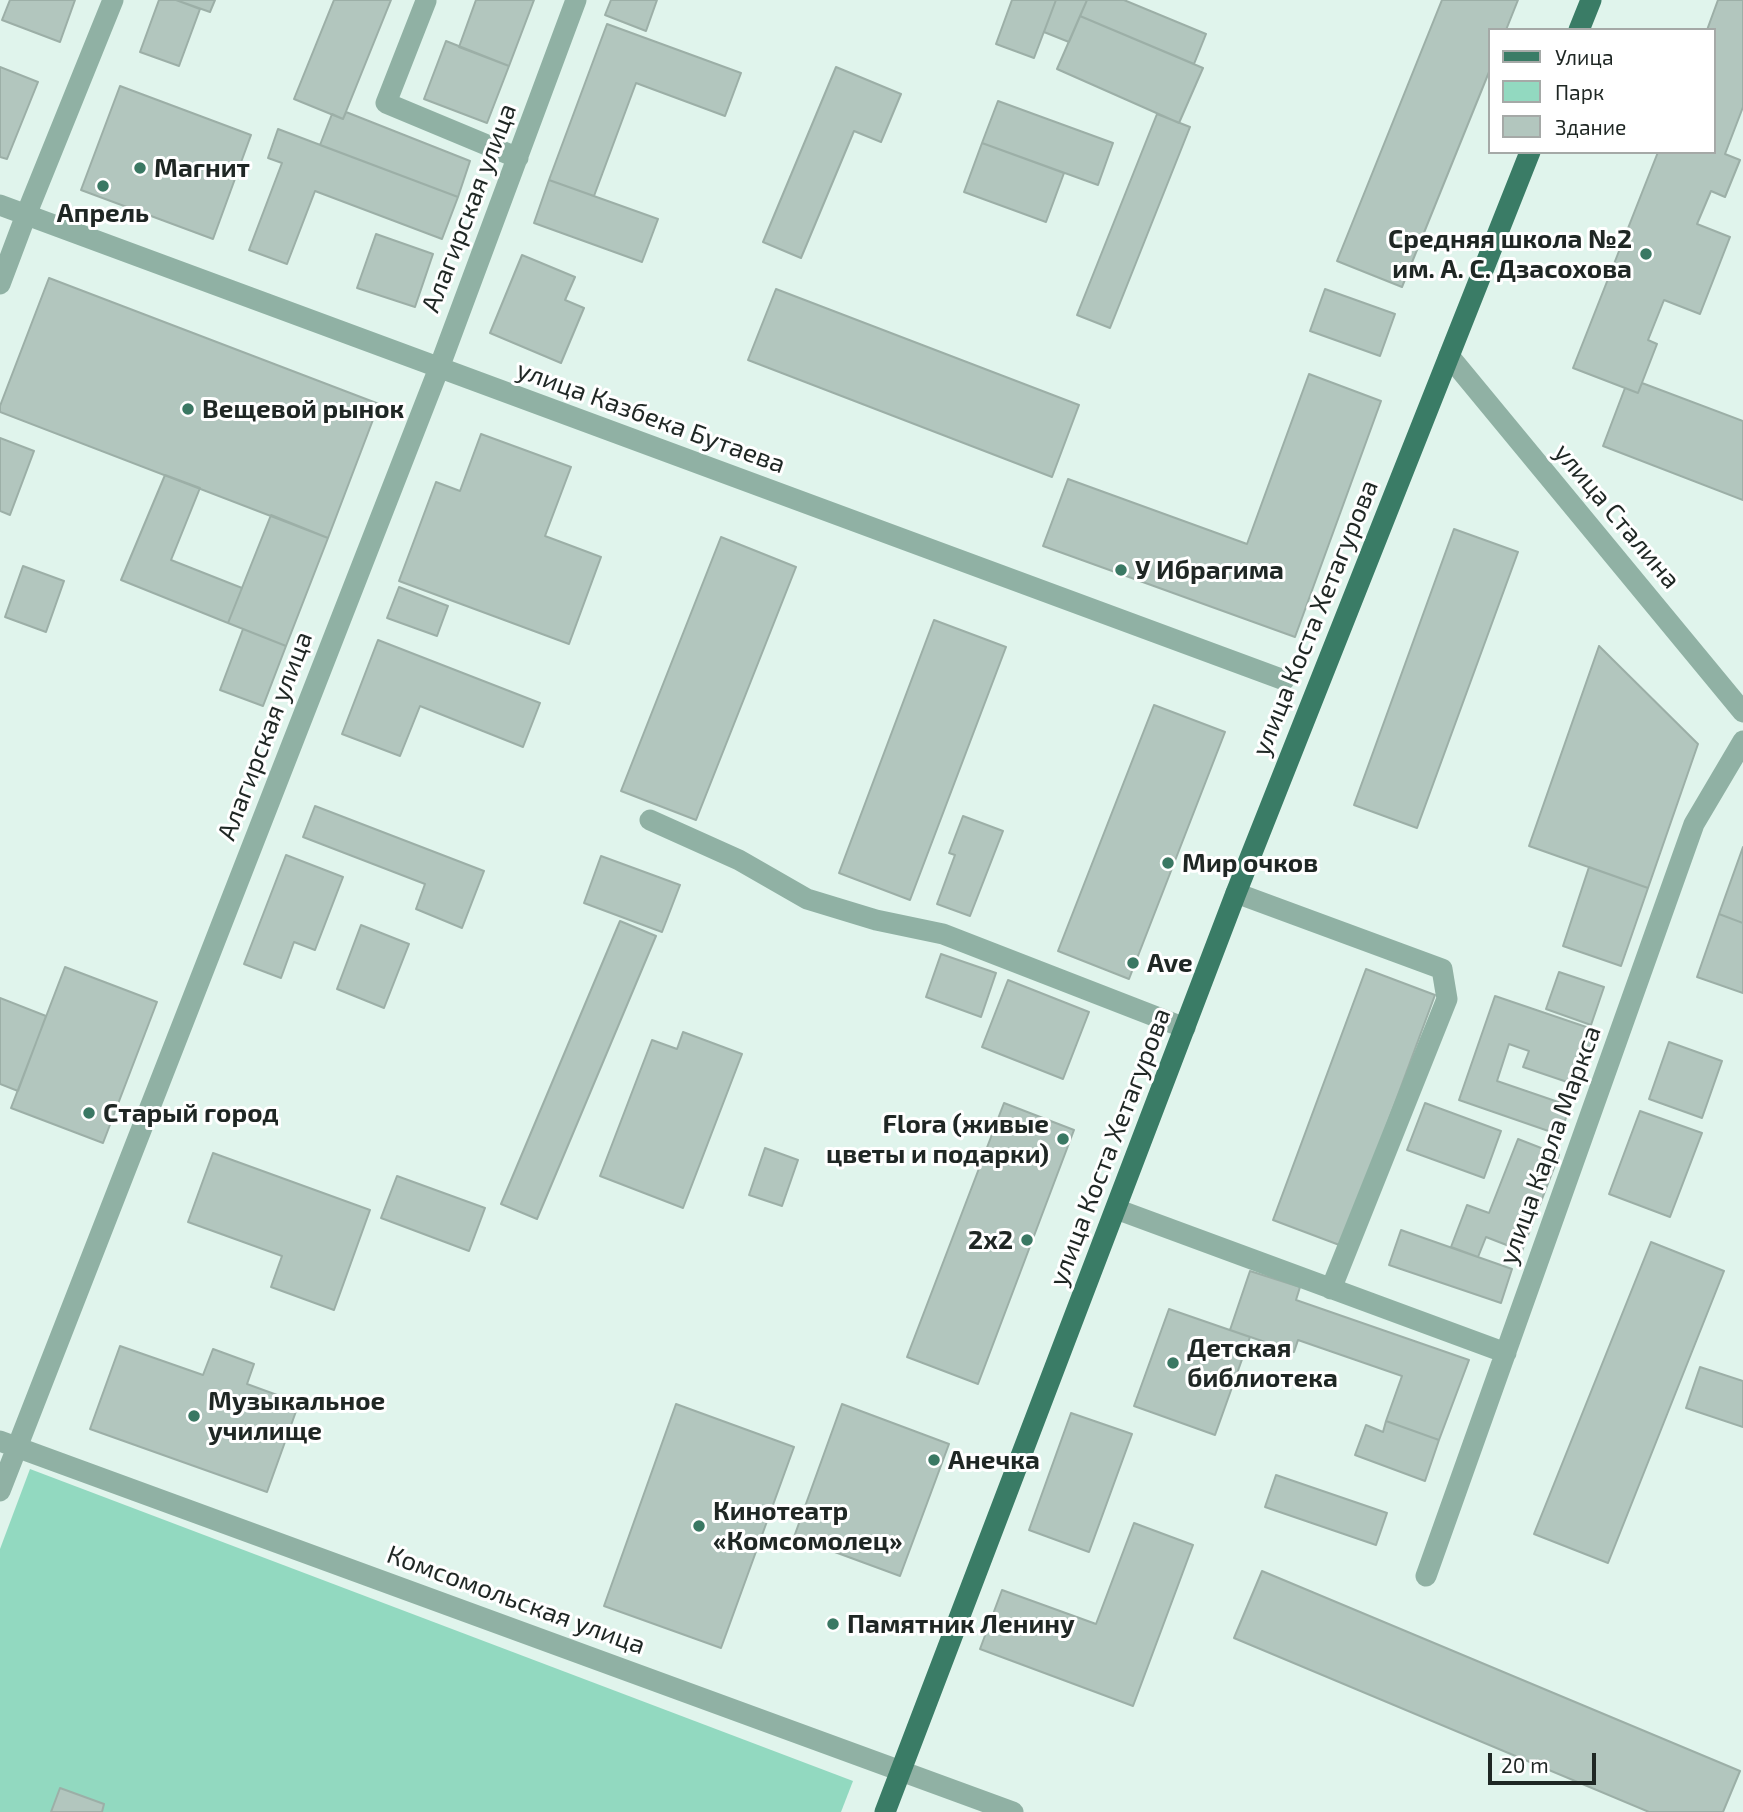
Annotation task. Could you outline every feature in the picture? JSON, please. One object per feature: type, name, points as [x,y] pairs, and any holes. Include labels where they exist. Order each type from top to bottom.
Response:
[{"type":"main road","points":[[1580,28],[1591,0]]},
{"type":"main road","name":"улица Коста Хетагурова","points":[[885,1812],[1236,893],[1529,154]]},
{"type":"street","points":[[0,284],[113,0]]},
{"type":"street","name":"Алагирская улица","points":[[0,1491],[8,1444],[439,368],[576,0]]},
{"type":"street","points":[[426,1],[386,103],[517,158]]},
{"type":"street","name":"улица Казбека Бутаева","points":[[0,205],[1284,680]]},
{"type":"street","name":"улица Сталина","points":[[1449,356],[1743,712]]},
{"type":"street","name":"улица Карла Маркса","points":[[1426,1576],[1694,824],[1743,741]]},
{"type":"street","points":[[649,820],[738,860],[807,899],[876,920],[943,934],[1185,1028]]},
{"type":"street","points":[[1236,893],[1442,969],[1447,999],[1331,1289]]},
{"type":"street","points":[[1116,1209],[1506,1353]]},
{"type":"street","name":"Комсомольская улица","points":[[8,1444],[1013,1812]]},
{"type":"green space","points":[[30,1469],[853,1781],[841,1812],[0,1812],[0,1549]]},
{"type":"building","points":[[10,0],[75,0],[60,42],[2,20]]},
{"type":"building","points":[[159,0],[176,0],[200,9],[179,66],[140,52]]},
{"type":"building","points":[[176,0],[215,0],[210,12]]},
{"type":"building","points":[[334,0],[391,0],[343,119],[294,99]]},
{"type":"building","points":[[476,0],[534,0],[509,66],[459,47]]},
{"type":"building","points":[[611,0],[657,0],[646,31],[605,15]]},
{"type":"building","points":[[1012,0],[1056,0],[1034,58],[996,44]]},
{"type":"building","points":[[1056,0],[1087,0],[1069,42],[1044,32]]},
{"type":"building","points":[[1087,0],[1124,0],[1206,34],[1194,64],[1080,16]]},
{"type":"building","points":[[1442,0],[1518,0],[1507,28],[1488,28],[1488,74],[1402,287],[1337,261]]},
{"type":"building","points":[[1718,0],[1743,0],[1743,107],[1725,154],[1740,160],[1725,197],[1711,191],[1697,224],[1730,237],[1700,314],[1664,300],[1648,340],[1657,344],[1638,393],[1573,368],[1657,154],[1715,154],[1715,28],[1708,28]]},
{"type":"building","points":[[1080,16],[1203,68],[1179,123],[1057,69]]},
{"type":"building","points":[[607,24],[741,73],[725,116],[636,83],[594,196],[549,180]]},
{"type":"building","points":[[446,41],[509,66],[487,123],[424,99]]},
{"type":"building","points":[[0,67],[38,82],[7,159],[0,157]]},
{"type":"building","points":[[836,67],[901,94],[881,142],[854,131],[801,258],[763,242]]},
{"type":"building","points":[[120,86],[251,135],[213,239],[81,190]]},
{"type":"building","points":[[998,101],[1113,143],[1098,185],[982,143]]},
{"type":"building","points":[[346,112],[470,161],[458,197],[320,145],[332,114],[343,119]]},
{"type":"building","points":[[1157,114],[1190,127],[1110,328],[1077,315]]},
{"type":"building","points":[[278,129],[458,197],[442,239],[315,191],[287,264],[249,250],[282,163],[268,158]]},
{"type":"building","points":[[982,143],[1064,173],[1046,222],[964,192]]},
{"type":"building","points":[[549,180],[658,219],[642,262],[534,223]]},
{"type":"building","points":[[376,234],[433,254],[415,307],[357,288]]},
{"type":"building","points":[[522,255],[575,277],[565,300],[584,308],[561,363],[490,333]]},
{"type":"building","name":"Вещевой рынок","points":[[49,278],[379,404],[328,538],[0,412]]},
{"type":"building","points":[[776,289],[1079,405],[1052,477],[748,360]]},
{"type":"building","points":[[1325,289],[1395,314],[1380,356],[1310,331]]},
{"type":"building","points":[[1309,374],[1381,401],[1295,637],[1043,546],[1068,479],[1247,544]]},
{"type":"building","points":[[1642,383],[1743,421],[1743,500],[1603,446],[1625,388],[1638,393]]},
{"type":"building","points":[[481,434],[571,467],[545,536],[601,557],[569,644],[399,581],[436,482],[460,491]]},
{"type":"building","points":[[0,438],[34,451],[10,515],[0,511]]},
{"type":"building","points":[[165,475],[200,488],[171,560],[242,588],[228,623],[121,580]]},
{"type":"building","points":[[271,515],[328,538],[286,646],[228,623]]},
{"type":"building","points":[[1454,529],[1518,552],[1417,828],[1354,805]]},
{"type":"building","points":[[721,537],[796,567],[696,820],[621,791]]},
{"type":"building","points":[[23,566],[64,581],[46,632],[5,617]]},
{"type":"building","points":[[399,587],[448,606],[437,636],[387,618]]},
{"type":"building","points":[[934,620],[1006,647],[910,900],[839,873]]},
{"type":"building","points":[[243,629],[286,646],[263,706],[220,690]]},
{"type":"building","points":[[378,640],[540,703],[523,747],[420,706],[400,756],[342,734]]},
{"type":"building","points":[[1599,646],[1698,744],[1648,888],[1529,846]]},
{"type":"building","points":[[1154,705],[1225,732],[1129,979],[1058,951]]},
{"type":"building","points":[[315,806],[484,871],[462,928],[416,909],[425,884],[303,837]]},
{"type":"building","points":[[963,816],[1003,831],[970,916],[937,904],[955,855],[949,853]]},
{"type":"building","points":[[1743,847],[1743,923],[1719,914]]},
{"type":"building","points":[[286,855],[343,877],[315,950],[294,942],[281,978],[244,964]]},
{"type":"building","points":[[601,856],[680,885],[662,932],[584,903]]},
{"type":"building","points":[[1589,867],[1648,888],[1621,966],[1563,946]]},
{"type":"building","points":[[1719,914],[1743,923],[1743,993],[1697,977]]},
{"type":"building","points":[[620,921],[656,936],[537,1219],[501,1204]]},
{"type":"building","points":[[361,925],[409,944],[384,1008],[337,989]]},
{"type":"building","points":[[941,954],[996,973],[981,1017],[926,997]]},
{"type":"building","points":[[65,967],[157,1002],[103,1143],[11,1108]]},
{"type":"building","points":[[1366,969],[1435,995],[1342,1246],[1273,1220]]},
{"type":"building","points":[[1559,972],[1604,987],[1591,1025],[1546,1009]]},
{"type":"building","points":[[1008,980],[1089,1012],[1063,1079],[982,1047]]},
{"type":"building","points":[[1495,996],[1598,1031],[1579,1086],[1523,1067],[1529,1051],[1509,1044],[1497,1081],[1570,1106],[1560,1135],[1459,1100]]},
{"type":"building","points":[[0,998],[46,1016],[18,1091],[0,1084]]},
{"type":"building","points":[[683,1032],[742,1054],[683,1208],[600,1176],[652,1040],[677,1049]]},
{"type":"building","points":[[1669,1042],[1722,1061],[1702,1118],[1649,1099]]},
{"type":"building","points":[[1004,1103],[1074,1130],[978,1384],[907,1357]]},
{"type":"building","points":[[1425,1103],[1501,1131],[1484,1178],[1407,1150]]},
{"type":"building","points":[[1640,1111],[1702,1133],[1670,1217],[1609,1194]]},
{"type":"building","points":[[1518,1139],[1559,1155],[1522,1251],[1486,1237],[1478,1257],[1451,1247],[1467,1205],[1489,1213]]},
{"type":"building","points":[[765,1148],[798,1160],[782,1206],[749,1195]]},
{"type":"building","points":[[213,1153],[370,1210],[334,1310],[271,1287],[282,1256],[188,1222]]},
{"type":"building","points":[[397,1176],[485,1208],[469,1251],[381,1218]]},
{"type":"building","points":[[1401,1230],[1512,1269],[1501,1303],[1389,1265]]},
{"type":"building","points":[[1651,1242],[1724,1271],[1608,1563],[1534,1534]]},
{"type":"building","points":[[1250,1271],[1300,1287],[1296,1300],[1469,1360],[1439,1440],[1386,1421],[1402,1376],[1298,1340],[1294,1352],[1230,1330]]},
{"type":"building","points":[[1169,1309],[1250,1337],[1215,1435],[1134,1406]]},
{"type":"building","name":"Музыкальное училище","points":[[120,1346],[203,1375],[213,1349],[254,1364],[247,1384],[299,1403],[267,1492],[90,1429]]},
{"type":"building","points":[[1700,1367],[1743,1381],[1743,1427],[1686,1408]]},
{"type":"building","name":"Кинотеатр «Комсомолец»","points":[[676,1404],[794,1447],[721,1648],[604,1606]]},
{"type":"building","points":[[842,1404],[949,1444],[900,1576],[794,1537]]},
{"type":"building","points":[[1071,1413],[1132,1434],[1089,1552],[1029,1530]]},
{"type":"building","points":[[1386,1421],[1439,1440],[1425,1481],[1355,1455],[1366,1425],[1383,1432]]},
{"type":"building","points":[[1276,1475],[1387,1513],[1376,1545],[1265,1507]]},
{"type":"building","points":[[1134,1523],[1193,1545],[1133,1706],[980,1649],[1002,1590],[1096,1624]]},
{"type":"building","points":[[1262,1571],[1740,1771],[1723,1812],[1649,1812],[1234,1638]]},
{"type":"building","points":[[60,1788],[104,1804],[102,1812],[51,1812]]},
{"type":"place","name":"Магнит","points":[[140,168]]},
{"type":"place","name":"Апрель","points":[[103,186]]},
{"type":"place","name":"Средняя школа №2 им. А. С. Дзасохова","points":[[1646,254]]},
{"type":"place","name":"Вещевой рынок","points":[[188,409]]},
{"type":"place","name":"У Ибрагима","points":[[1121,570]]},
{"type":"place","name":"Мир очков","points":[[1168,863]]},
{"type":"place","name":"Ave","points":[[1133,963]]},
{"type":"place","name":"Старый город","points":[[89,1113]]},
{"type":"place","name":"Flora (живые цветы и подарки)","points":[[1063,1139]]},
{"type":"place","name":"2x2","points":[[1027,1240]]},
{"type":"place","name":"Детская библиотека","points":[[1173,1363]]},
{"type":"place","name":"Музыкальное училище","points":[[194,1416]]},
{"type":"place","name":"Анечка","points":[[934,1460]]},
{"type":"place","name":"Кинотеатр «Комсомолец»","points":[[699,1526]]},
{"type":"place","name":"Памятник Ленину","points":[[833,1624]]}]
